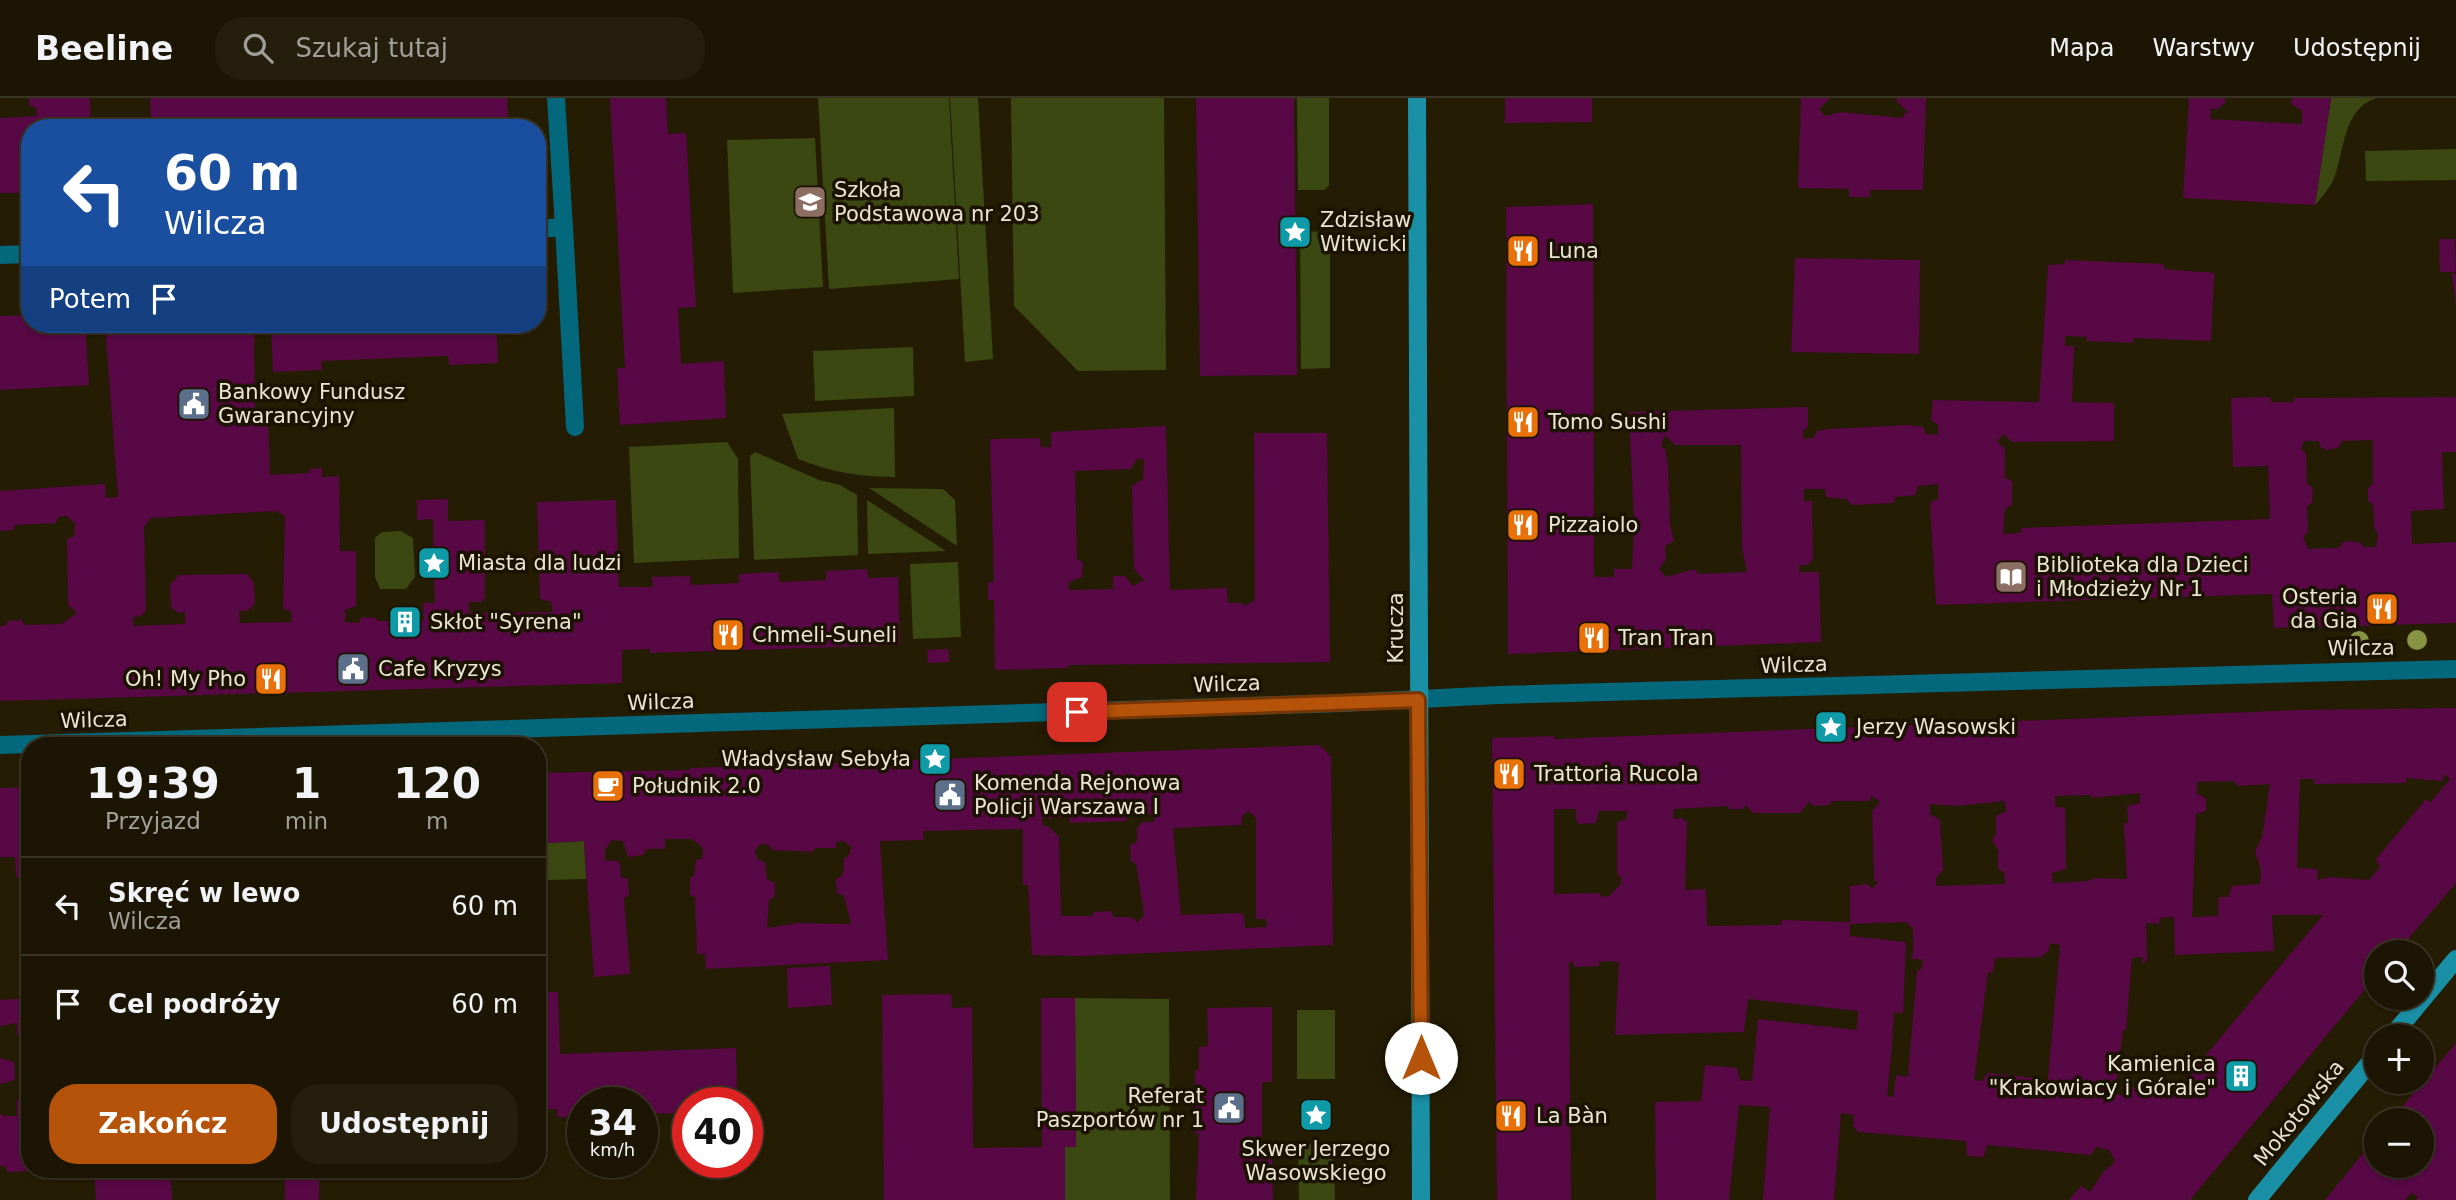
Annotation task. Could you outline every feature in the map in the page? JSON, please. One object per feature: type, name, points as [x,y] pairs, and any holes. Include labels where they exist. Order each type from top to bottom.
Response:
[{"type":"street","points":[[556,98],[575,428]]},
{"type":"street","name":"Krucza","points":[[1417,98],[1421,1200]]},
{"type":"street","points":[[546,228],[564,227]]},
{"type":"street","points":[[0,255],[21,254]]},
{"type":"street","name":"Wilcza","points":[[252,737],[1418,700],[1498,695],[2456,669]]},
{"type":"street","name":"Wilcza","points":[[0,745],[21,744]]},
{"type":"street","points":[[2402,1024],[2456,958]]},
{"type":"street","name":"Mokotowska","points":[[2258,1200],[2364,1070]]},
{"type":"green space","points":[[818,98],[949,98],[959,279],[829,289]]},
{"type":"green space","points":[[950,98],[978,98],[993,359],[965,362]]},
{"type":"green space","points":[[1011,98],[1164,98],[1166,370],[1078,371],[1014,306]]},
{"type":"green space","points":[[1297,98],[1329,98],[1329,186],[1324,190],[1298,190]]},
{"type":"green space","points":[[2331,98],[2376,98],[2365,104],[2351,121],[2334,178],[2315,205]]},
{"type":"green space","points":[[815,138],[823,287],[733,293],[727,140]]},
{"type":"green space","points":[[2456,149],[2456,180],[2366,181],[2365,151]]},
{"type":"green space","points":[[1300,231],[1323,232],[1330,236],[1330,368],[1301,369]]},
{"type":"green space","points":[[913,347],[914,396],[815,401],[813,351]]},
{"type":"green space","points":[[894,408],[895,477],[846,473],[798,459],[782,414]]},
{"type":"green space","points":[[727,442],[738,459],[739,558],[634,563],[629,447]]},
{"type":"green space","points":[[755,452],[819,480],[840,485],[857,495],[858,555],[754,560],[750,456]]},
{"type":"green space","points":[[869,488],[943,489],[955,500],[957,546]]},
{"type":"green space","points":[[867,500],[946,551],[868,554]]},
{"type":"green space","points":[[401,531],[413,538],[415,577],[406,589],[380,589],[375,577],[375,538],[382,532]]},
{"type":"green space","points":[[958,562],[961,637],[913,639],[910,564]]},
{"type":"green space","points":[[584,841],[586,879],[546,880],[546,843]]},
{"type":"green space","points":[[1075,998],[1169,999],[1170,1200],[1065,1200],[1065,1147],[1076,1146]]},
{"type":"green space","points":[[1297,1010],[1335,1010],[1335,1079],[1297,1079]]},
{"type":"green space","points":[[1298,1144],[1334,1144],[1335,1200],[1299,1200]]},
{"type":"building","points":[[29,98],[90,98],[91,119],[21,119],[21,193],[0,193],[0,118],[37,116],[36,108],[29,105]]},
{"type":"building","points":[[150,98],[507,98],[508,114],[507,119],[151,119]]},
{"type":"building","points":[[610,98],[666,98],[668,134],[686,133],[696,307],[678,308],[681,364],[724,361],[726,418],[620,425],[617,368],[625,368]]},
{"type":"building","points":[[1196,98],[1294,98],[1297,375],[1200,376]]},
{"type":"building","points":[[1505,98],[1592,98],[1592,122],[1505,123]]},
{"type":"building","points":[[1801,98],[1830,98],[1819,109],[1825,116],[1841,112],[1902,118],[1907,111],[1897,102],[1897,98],[1926,98],[1923,190],[1870,190],[1870,197],[1849,197],[1849,189],[1798,188]]},
{"type":"building","points":[[2189,98],[2225,98],[2225,103],[2217,109],[2211,109],[2210,119],[2302,124],[2302,111],[2291,104],[2292,98],[2331,98],[2315,205],[2183,198]]},
{"type":"building","points":[[1593,204],[1594,577],[1614,577],[1614,569],[1632,569],[1634,524],[1629,412],[1808,407],[1808,427],[1803,431],[1803,439],[1813,438],[1817,431],[1829,429],[1909,425],[1923,427],[1926,434],[1938,435],[1938,425],[1931,420],[1933,400],[2039,402],[2048,265],[2065,264],[2065,260],[2163,264],[2164,269],[2214,273],[2211,341],[2134,338],[2133,343],[2087,341],[2087,337],[2065,336],[2065,346],[2074,346],[2072,402],[2114,403],[2114,441],[2012,442],[2004,434],[1997,441],[2005,449],[2005,478],[2012,481],[2012,505],[2005,509],[2003,534],[2021,533],[2021,528],[2270,519],[2268,466],[2233,467],[2231,398],[2270,397],[2271,402],[2294,402],[2294,398],[2456,397],[2456,452],[2442,452],[2444,509],[2411,511],[2412,544],[2456,542],[2456,623],[2274,628],[2272,594],[1936,605],[1930,502],[1938,499],[1938,484],[1918,486],[1915,495],[1895,497],[1894,503],[1852,505],[1846,499],[1826,497],[1825,489],[1804,489],[1804,501],[1812,501],[1813,559],[1808,565],[1799,565],[1799,572],[1819,572],[1821,642],[1508,654],[1506,207]],"holes":[[[1665,435],[1675,445],[1741,445],[1742,547],[1747,572],[1698,574],[1695,569],[1666,577],[1659,569],[1666,559],[1665,546],[1674,541],[1670,524],[1668,465],[1665,448],[1661,447]],[[2373,440],[2373,483],[2368,488],[2368,501],[2373,504],[2374,527],[2378,535],[2376,547],[2364,547],[2361,543],[2351,541],[2343,542],[2339,548],[2308,549],[2303,537],[2308,532],[2307,506],[2312,503],[2313,488],[2307,484],[2306,454],[2301,449],[2304,441],[2319,441],[2320,447],[2327,450],[2338,448],[2342,441]]]},
{"type":"building","points":[[2439,239],[2455,239],[2456,272],[2440,272]]},
{"type":"building","points":[[1795,258],[1920,260],[1919,354],[1791,352]]},
{"type":"building","points":[[2456,273],[2456,305],[2452,274]]},
{"type":"building","points":[[21,315],[21,333],[86,333],[89,385],[0,390],[0,316]]},
{"type":"building","points":[[106,333],[254,333],[255,418],[268,417],[270,475],[310,473],[309,469],[322,468],[322,477],[339,476],[340,551],[356,551],[356,606],[345,610],[345,622],[359,623],[361,617],[376,618],[378,621],[393,621],[394,617],[412,617],[413,622],[424,620],[423,603],[435,603],[433,519],[417,520],[417,500],[448,499],[448,521],[485,520],[485,598],[481,602],[469,602],[469,613],[553,612],[551,602],[540,599],[537,502],[616,500],[619,587],[653,587],[652,577],[690,576],[691,585],[739,583],[739,574],[779,572],[779,582],[826,580],[826,571],[867,569],[868,578],[898,577],[900,645],[650,653],[650,649],[622,650],[622,683],[0,701],[0,626],[5,626],[8,621],[22,620],[24,625],[61,624],[77,613],[68,605],[67,539],[74,536],[75,524],[67,516],[58,517],[56,523],[15,525],[13,530],[0,531],[0,491],[105,484],[106,498],[118,497]],"holes":[[[276,511],[285,516],[283,608],[291,612],[292,622],[240,623],[239,611],[247,611],[255,604],[254,583],[247,574],[179,575],[170,585],[171,607],[178,613],[185,612],[185,624],[133,626],[133,617],[141,616],[146,610],[144,527],[151,518]]]},
{"type":"building","points":[[271,333],[496,333],[498,363],[449,365],[448,356],[321,361],[322,370],[273,372]]},
{"type":"building","points":[[1166,426],[1170,590],[1227,588],[1228,603],[1242,603],[1245,606],[1255,600],[1254,433],[1327,433],[1330,662],[1068,665],[1069,668],[995,670],[994,600],[988,600],[988,582],[994,582],[990,439],[1040,438],[1041,447],[1051,447],[1051,432]],"holes":[[[1137,459],[1144,459],[1143,479],[1132,486],[1134,569],[1144,580],[1133,586],[1125,576],[1113,576],[1113,589],[1069,590],[1069,582],[1082,577],[1083,562],[1077,560],[1075,471],[1131,469]]]},
{"type":"building","points":[[949,649],[949,662],[928,663],[927,650]]},
{"type":"building","points":[[2456,708],[2456,883],[2407,940],[2364,940],[2364,990],[2190,1200],[2069,1200],[2081,1186],[2090,1192],[2105,1169],[2106,1171],[2115,1161],[2109,1150],[2096,1147],[2091,1155],[1987,1145],[1984,1157],[1967,1156],[1966,1141],[1858,1132],[1853,1125],[1854,1115],[1841,1113],[1834,1200],[1763,1200],[1770,1107],[1739,1105],[1729,1200],[1656,1200],[1655,1102],[1701,1101],[1705,1065],[1737,1068],[1740,1080],[1752,1081],[1758,1019],[1857,1030],[1858,1011],[1748,999],[1744,1032],[1615,1035],[1619,962],[1604,961],[1599,962],[1599,966],[1574,967],[1573,962],[1569,962],[1571,1200],[1497,1200],[1492,738],[1554,736],[1554,739],[2300,710]],"holes":[[[2445,774],[2450,779],[2430,803],[2426,799],[2376,859],[2380,867],[2369,880],[2330,877],[2317,880],[2318,869],[2297,868],[2300,779],[2314,779],[2314,784],[2406,783],[2406,778],[2442,781]],[[2234,781],[2238,786],[2270,784],[2262,837],[2255,852],[2261,870],[2260,884],[2232,886],[2228,897],[2219,897],[2218,916],[2192,917],[2196,814],[2206,811],[2206,798],[2197,794],[2197,782]],[[2140,793],[2140,803],[2127,806],[2128,823],[2124,823],[2127,879],[2093,878],[2090,881],[2053,883],[2052,873],[2066,869],[2065,808],[2055,806],[2055,796],[2091,795],[2091,798]],[[1872,796],[1880,802],[1872,811],[1874,880],[1878,882],[1872,889],[1868,884],[1850,886],[1850,922],[1782,920],[1781,925],[1707,926],[1706,889],[1685,890],[1687,822],[1682,818],[1673,819],[1674,809],[1728,806],[1729,809],[1743,809],[1746,805],[1753,813],[1800,813],[1809,802],[1814,806],[1829,805],[1832,801],[1869,801]],[[2005,801],[2006,811],[1996,816],[1996,834],[1992,841],[1998,850],[1998,868],[2005,874],[2005,884],[1936,886],[1936,878],[1943,870],[1940,820],[1930,814],[1930,804],[1957,806]],[[1554,809],[1576,809],[1576,820],[1580,824],[1596,823],[1599,811],[1627,811],[1627,819],[1617,822],[1617,874],[1621,877],[1621,884],[1609,896],[1602,897],[1599,893],[1554,894]],[[2272,915],[2323,915],[2175,1092],[2129,1087],[2125,1089],[2125,1096],[2115,1094],[2123,1030],[2126,1030],[2132,958],[2143,957],[2142,964],[2147,960],[2146,923],[2160,924],[2159,918],[2174,917],[2175,955],[2274,951]],[[1907,922],[1913,929],[1913,954],[1910,958],[1923,960],[1921,970],[1917,970],[1908,1077],[1896,1075],[1893,1097],[1887,1096],[1894,1012],[1903,1013],[1906,942],[1850,936],[1850,924]],[[2050,943],[2060,945],[2047,1088],[2039,1087],[2035,1078],[1988,1073],[1982,1081],[1974,1080],[1988,972],[1993,973],[1995,958],[2042,957],[2049,950]]]},
{"type":"building","points":[[1320,745],[1331,757],[1333,945],[1080,956],[1032,955],[1028,885],[1023,885],[1023,829],[923,831],[924,840],[880,841],[888,960],[706,969],[705,954],[697,954],[695,897],[690,895],[690,878],[694,876],[696,860],[703,858],[703,848],[692,839],[665,839],[665,849],[647,849],[643,855],[628,857],[623,841],[612,840],[605,850],[605,861],[616,860],[620,864],[621,877],[628,879],[629,896],[624,898],[630,974],[594,977],[584,841],[546,843],[546,773],[690,770]],"holes":[[[1248,811],[1256,818],[1256,919],[1266,919],[1267,927],[1245,928],[1244,916],[1240,913],[1181,915],[1173,828],[1241,825],[1242,817]],[[1153,814],[1154,822],[1142,822],[1137,828],[1137,842],[1130,845],[1131,861],[1136,864],[1144,915],[1138,922],[1131,917],[1114,917],[1111,911],[1094,912],[1092,916],[1061,916],[1059,837],[1048,826],[1043,826],[1042,818],[1070,817],[1070,823],[1127,821],[1126,816]],[[844,841],[851,847],[849,855],[844,859],[843,875],[836,879],[837,893],[844,896],[851,924],[798,923],[767,928],[769,900],[775,896],[775,883],[767,879],[765,862],[757,859],[755,850],[761,844],[769,845],[772,850],[813,852],[815,848],[836,848],[836,842]]]},
{"type":"building","points":[[21,787],[21,877],[16,877],[15,857],[0,857],[0,788]]},
{"type":"building","points":[[830,966],[832,1005],[788,1008],[787,968]]},
{"type":"building","points":[[546,992],[558,992],[560,1054],[736,1048],[737,1087],[672,1087],[672,1113],[658,1114],[658,1087],[567,1087],[567,1117],[557,1117],[557,1109],[546,1109]]},
{"type":"building","points":[[951,994],[952,1008],[972,1007],[973,1148],[1042,1147],[1041,998],[1075,998],[1076,1147],[1065,1147],[1065,1200],[884,1200],[882,995]]},
{"type":"building","points":[[21,999],[21,1036],[17,1035],[17,1023],[0,1026],[0,1000]]},
{"type":"building","name":"Referat Paszportów nr 1","points":[[1272,1007],[1272,1082],[1262,1082],[1262,1143],[1272,1143],[1273,1200],[1196,1200],[1199,1133],[1195,1134],[1195,1070],[1199,1070],[1199,1047],[1208,1046],[1207,1008]]},
{"type":"building","points":[[2456,1043],[2456,1200],[2416,1200],[2418,1197],[2411,1193],[2405,1200],[2325,1200],[2364,1152],[2364,1178],[2434,1178],[2434,1108],[2401,1108],[2413,1094],[2434,1094],[2434,1069]]},
{"type":"building","points":[[0,1058],[14,1062],[15,1080],[0,1084]]},
{"type":"building","points":[[17,1099],[21,1099],[21,1171],[7,1172],[5,1166],[0,1166],[0,1113],[3,1116],[17,1116]]},
{"type":"building","points":[[95,1178],[171,1178],[172,1200],[96,1200]]},
{"type":"building","points":[[285,1178],[319,1178],[319,1200],[285,1200]]},
{"type":"place","name":"Szkoła Podstawowa nr 203","points":[[810,202]]},
{"type":"place","name":"Zdzisław Witwicki","points":[[1295,232]]},
{"type":"place","name":"Luna","points":[[1523,251]]},
{"type":"place","name":"Bankowy Fundusz Gwarancyjny","points":[[194,404]]},
{"type":"place","name":"Tomo Sushi","points":[[1523,422]]},
{"type":"place","name":"Pizzaiolo","points":[[1523,525]]},
{"type":"place","name":"Miasta dla ludzi","points":[[434,563]]},
{"type":"place","name":"Biblioteka dla Dzieci i Młodzieży Nr 1","points":[[2011,577]]},
{"type":"place","name":"Osteria da Gia","points":[[2382,609]]},
{"type":"place","name":"Skłot \"Syrena\"","points":[[405,622]]},
{"type":"place","name":"Chmeli-Suneli","points":[[728,635]]},
{"type":"place","name":"Tran Tran","points":[[1594,638]]},
{"type":"place","name":"Cafe Kryzys","points":[[353,669]]},
{"type":"place","name":"Oh! My Pho","points":[[271,679]]},
{"type":"place","name":"Jerzy Wasowski","points":[[1831,727]]},
{"type":"place","name":"Władysław Sebyła","points":[[935,759]]},
{"type":"place","name":"Trattoria Rucola","points":[[1509,774]]},
{"type":"place","name":"Południk 2.0","points":[[608,786]]},
{"type":"place","name":"Komenda Rejonowa Policji Warszawa I","points":[[950,795]]},
{"type":"place","name":"Kamienica \"Krakowiacy i Górale\"","points":[[2241,1076]]},
{"type":"place","name":"Referat Paszportów nr 1","points":[[1229,1108]]},
{"type":"place","name":"Skwer Jerzego Wasowskiego","points":[[1316,1115]]},
{"type":"place","name":"La Bàn","points":[[1511,1116]]},
{"type":"route","points":[[1077,712],[1418,700],[1421,1058]]}]
